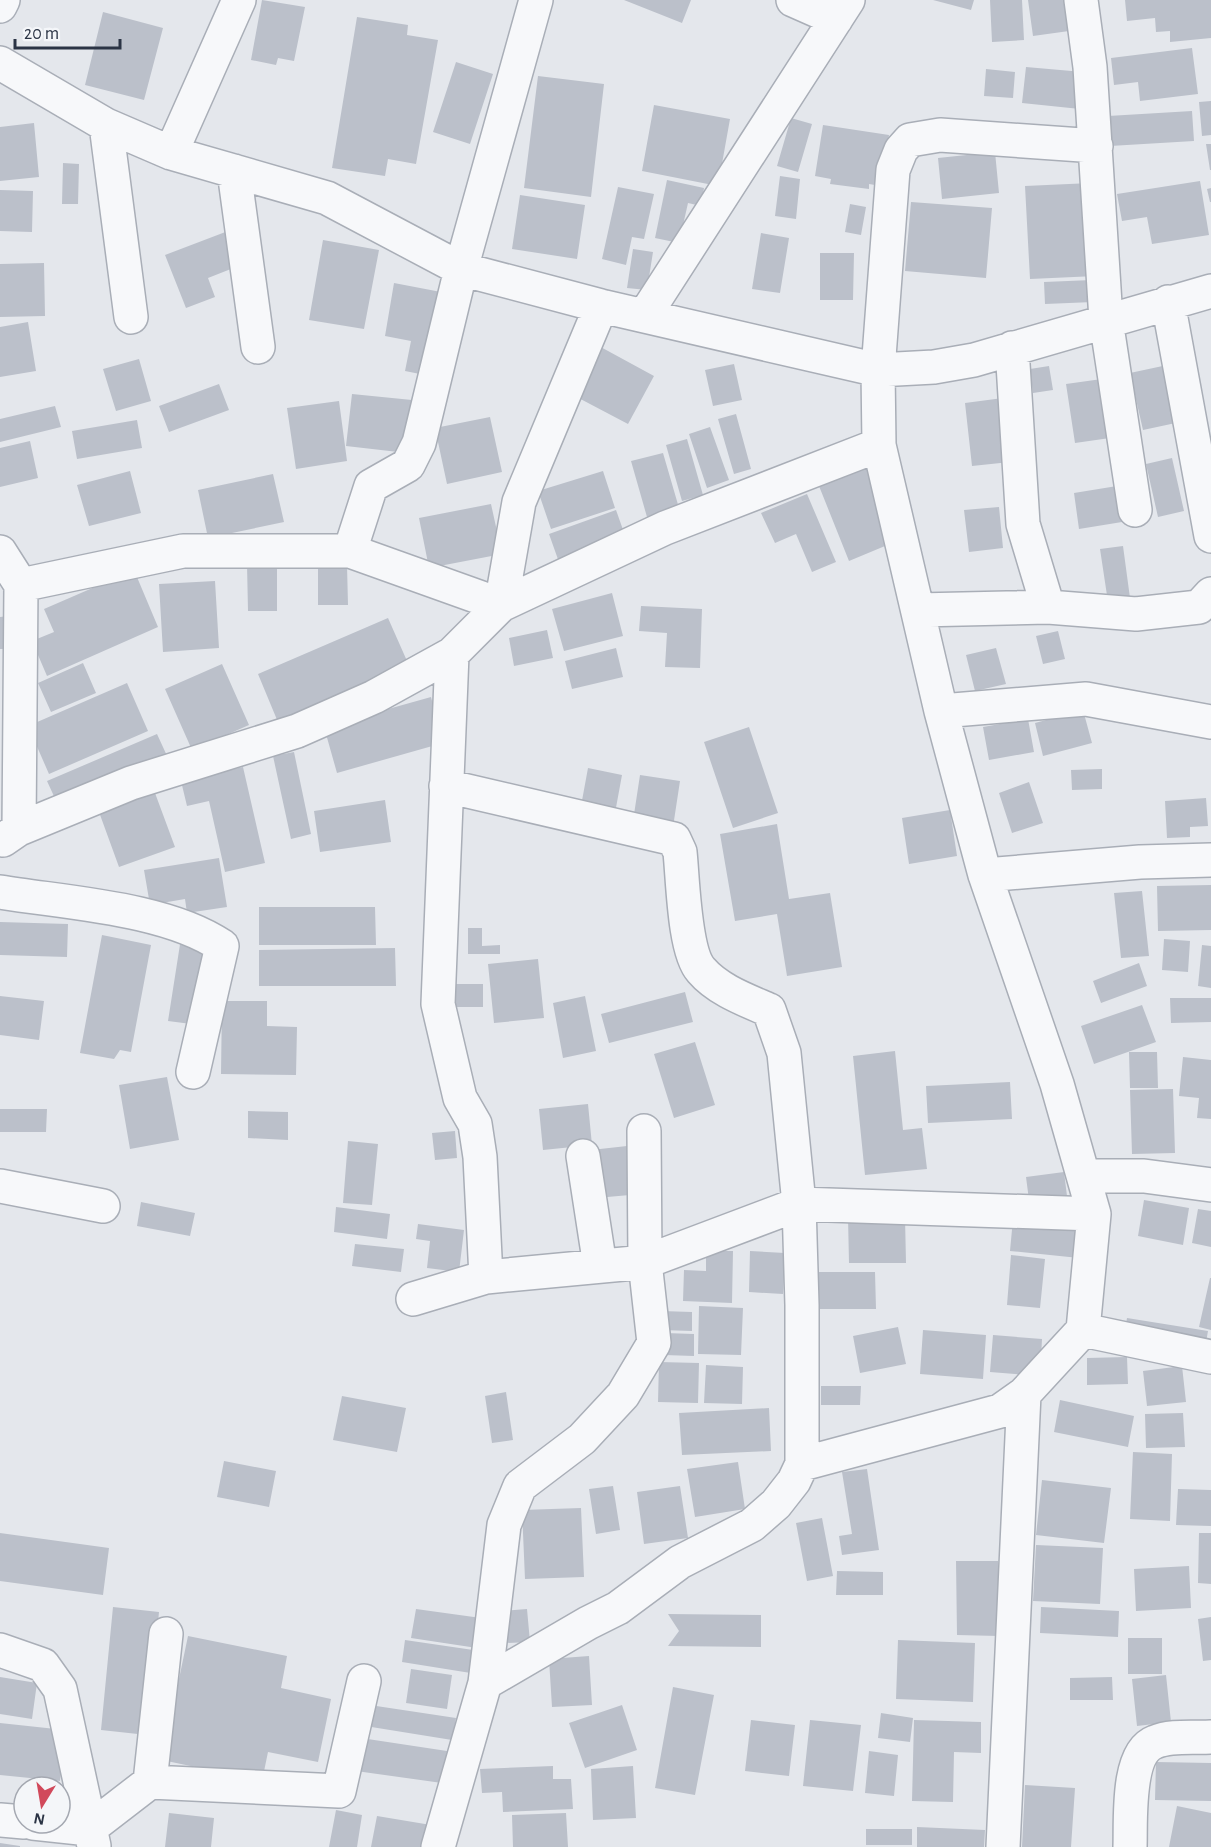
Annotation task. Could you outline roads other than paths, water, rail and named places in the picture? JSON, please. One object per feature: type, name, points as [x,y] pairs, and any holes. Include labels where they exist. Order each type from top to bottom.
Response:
[{"type":"street","points":[[0,6],[3,0]]},
{"type":"street","points":[[171,153],[239,0]]},
{"type":"street","points":[[350,551],[371,486],[408,465],[419,443],[462,269],[536,0]]},
{"type":"street","points":[[645,315],[842,9],[793,0]]},
{"type":"street","points":[[1081,0],[1090,67],[1106,320],[1135,510]]},
{"type":"street","points":[[0,63],[106,125],[171,153],[327,198],[462,269],[601,306],[878,369],[934,367],[974,360],[1211,291]]},
{"type":"street","points":[[106,125],[131,317]]},
{"type":"street","points":[[802,1464],[1000,1411],[1024,1395],[1083,1330],[1095,1214],[1057,1084],[984,875],[941,711],[879,445],[878,369],[893,170],[901,150],[910,140],[940,135],[1096,146]]},
{"type":"street","points":[[234,171],[258,347]]},
{"type":"street","points":[[1168,302],[1211,536]]},
{"type":"street","points":[[501,605],[519,502],[601,306]]},
{"type":"street","points":[[1012,348],[1023,524],[1048,607]]},
{"type":"street","points":[[0,552],[21,585],[9,836],[131,783],[297,731],[374,697],[452,654],[501,605],[665,528],[879,445]]},
{"type":"street","points":[[21,585],[183,551],[350,551],[501,605]]},
{"type":"street","points":[[918,610],[1048,607],[1136,614],[1199,607],[1211,594]]},
{"type":"street","points":[[452,654],[438,1004],[460,1098],[475,1124],[480,1157],[486,1277]]},
{"type":"street","points":[[941,711],[1086,699],[1211,722]]},
{"type":"street","points":[[446,786],[589,821],[675,839],[681,852],[691,954],[701,971],[730,993],[769,1010],[777,1032],[784,1053],[799,1204],[802,1305],[802,1464],[794,1481],[776,1504],[752,1525],[680,1562],[618,1608],[485,1683]]},
{"type":"street","points":[[984,875],[1140,862],[1211,860]]},
{"type":"street","points":[[0,892],[158,918],[211,939],[222,946],[193,1072]]},
{"type":"street","points":[[438,1847],[485,1683],[504,1525],[520,1486],[582,1439],[623,1395],[654,1343],[645,1262],[644,1131]]},
{"type":"street","points":[[583,1156],[600,1266]]},
{"type":"street","points":[[1084,1176],[1144,1176],[1211,1185]]},
{"type":"street","points":[[0,1186],[104,1206]]},
{"type":"street","points":[[413,1299],[486,1277],[645,1262],[799,1204],[1095,1214]]},
{"type":"street","points":[[1083,1330],[1211,1357]]},
{"type":"street","points":[[1004,1847],[1024,1395]]},
{"type":"street","points":[[91,1838],[150,1782],[166,1634]]},
{"type":"street","points":[[0,1650],[43,1665],[60,1689],[91,1838]]},
{"type":"street","points":[[150,1782],[339,1791],[363,1680]]},
{"type":"street","points":[[1130,1847],[1132,1784],[1140,1757],[1146,1747],[1172,1738],[1211,1737]]},
{"type":"street","points":[[72,1833],[91,1838]]}]
